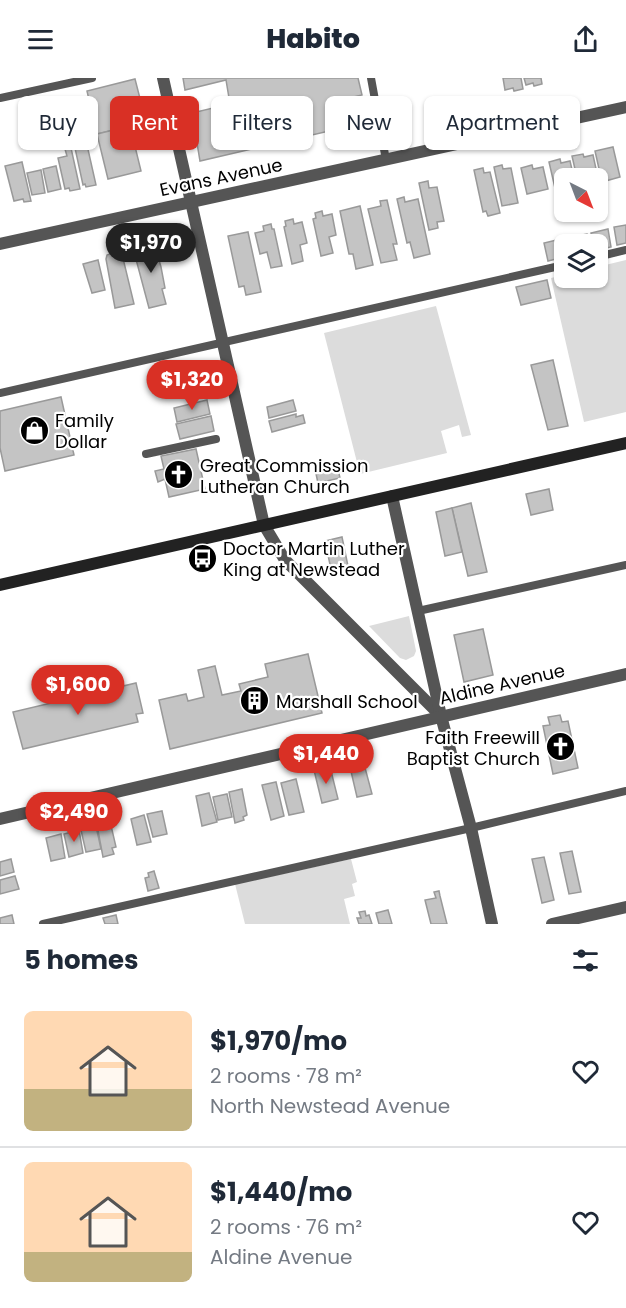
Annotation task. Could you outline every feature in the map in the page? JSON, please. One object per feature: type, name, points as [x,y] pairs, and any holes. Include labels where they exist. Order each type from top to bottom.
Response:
[{"type":"main road","points":[[0,585],[626,443]]},
{"type":"street","points":[[163,78],[264,525],[285,560],[441,716]]},
{"type":"street","name":"Evans Avenue","points":[[0,244],[626,107]]},
{"type":"street","points":[[392,496],[441,716],[471,828],[492,924]]},
{"type":"street","name":"Aldine Avenue","points":[[0,819],[626,674]]},
{"type":"street","points":[[552,924],[626,907]]},
{"type":"lane","points":[[0,98],[92,78]]},
{"type":"lane","points":[[371,78],[386,160]]},
{"type":"lane","points":[[608,254],[626,250]]},
{"type":"lane","points":[[0,393],[554,267]]},
{"type":"lane","points":[[146,454],[216,439]]},
{"type":"lane","points":[[417,611],[626,565]]},
{"type":"lane","points":[[43,924],[626,791]]},
{"type":"shaded area","points":[[626,260],[626,412],[584,422],[551,278],[554,277],[554,288],[608,288],[608,264]]},
{"type":"shaded area","points":[[436,306],[471,435],[462,437],[459,425],[441,431],[447,453],[360,474],[324,333]]},
{"type":"shaded area","points":[[409,616],[416,651],[414,656],[406,660],[400,658],[369,626]]},
{"type":"shaded area","points":[[351,859],[357,882],[352,884],[355,896],[344,899],[350,924],[245,924],[235,884]]},
{"type":"building","points":[[183,78],[358,78],[362,95],[325,96],[325,132],[313,135],[313,96],[229,96],[226,80],[185,90]]},
{"type":"building","points":[[503,78],[521,78],[523,89],[505,90]]},
{"type":"building","points":[[524,78],[541,78],[542,84],[526,85]]},
{"type":"building","points":[[135,79],[139,96],[110,96],[110,131],[98,134],[98,96],[88,96],[87,91]]},
{"type":"building","points":[[211,108],[211,150],[247,150],[200,161],[199,111]]},
{"type":"building","points":[[110,131],[110,150],[136,150],[141,171],[108,179],[98,134]]},
{"type":"building","points":[[613,147],[620,177],[608,180],[608,168],[599,168],[595,151]]},
{"type":"building","points":[[65,150],[71,150],[80,189],[70,191],[69,188],[65,189],[58,158],[67,156]]},
{"type":"building","points":[[75,150],[88,150],[96,185],[86,187],[85,184],[83,185]]},
{"type":"building","points":[[593,155],[596,168],[575,168],[572,156]]},
{"type":"building","points":[[560,159],[561,163],[570,161],[572,168],[554,168],[554,184],[549,162]]},
{"type":"building","points":[[22,162],[31,201],[24,202],[23,199],[14,201],[5,166]]},
{"type":"building","points":[[502,165],[503,169],[511,168],[518,203],[502,206],[494,167]]},
{"type":"building","points":[[532,165],[533,169],[543,167],[548,189],[527,194],[521,168]]},
{"type":"building","points":[[56,166],[61,189],[48,192],[43,169]]},
{"type":"building","points":[[483,168],[484,173],[490,172],[500,213],[488,216],[486,211],[483,212],[474,170]]},
{"type":"building","points":[[41,170],[45,193],[32,195],[27,173]]},
{"type":"building","points":[[428,181],[429,188],[437,187],[444,221],[437,222],[438,228],[429,230],[419,183]]},
{"type":"building","points":[[404,197],[405,202],[418,199],[430,254],[414,258],[410,242],[407,243],[397,199]]},
{"type":"building","points":[[387,200],[397,244],[393,244],[397,260],[381,263],[368,209],[381,206],[380,201]]},
{"type":"building","points":[[360,206],[373,265],[356,269],[353,254],[349,254],[340,211]]},
{"type":"building","points":[[322,211],[323,216],[332,214],[336,235],[329,237],[333,253],[321,256],[313,219],[316,218],[315,213]]},
{"type":"building","points":[[293,219],[294,224],[302,222],[307,243],[300,245],[303,261],[292,264],[284,227],[286,226],[285,221]]},
{"type":"building","points":[[271,224],[282,266],[271,268],[267,252],[260,254],[255,233],[264,231],[263,226]]},
{"type":"building","points":[[626,225],[626,243],[617,245],[614,227]]},
{"type":"building","points":[[608,229],[611,247],[608,248],[608,234],[591,233]]},
{"type":"building","points":[[248,232],[261,292],[246,295],[244,286],[239,287],[228,236]]},
{"type":"building","points":[[554,241],[554,260],[548,261],[544,243]]},
{"type":"building","points":[[154,243],[161,267],[165,288],[162,289],[166,304],[149,308],[133,248]]},
{"type":"building","points":[[121,250],[134,304],[115,308],[106,259],[107,255]]},
{"type":"building","points":[[98,260],[105,290],[92,293],[83,264]]},
{"type":"building","points":[[547,280],[551,298],[521,305],[516,287]]},
{"type":"building","points":[[553,360],[568,426],[548,430],[531,365]]},
{"type":"building","name":"Family Dollar","points":[[61,397],[74,455],[5,471],[0,448],[0,411]]},
{"type":"building","points":[[207,400],[210,414],[177,422],[174,408]]},
{"type":"building","points":[[293,400],[296,411],[269,418],[267,407]]},
{"type":"building","points":[[296,414],[296,417],[303,415],[305,423],[272,432],[269,421]]},
{"type":"building","points":[[211,416],[214,431],[180,439],[176,424]]},
{"type":"building","name":"Great Commission Lutheran Church","points":[[196,449],[205,489],[169,497],[165,479],[158,482],[155,471],[164,469],[161,456]]},
{"type":"building","points":[[337,465],[340,478],[318,483],[315,469]]},
{"type":"building","points":[[549,489],[553,510],[531,515],[526,494]]},
{"type":"building","points":[[471,503],[487,572],[468,576],[452,508]]},
{"type":"building","points":[[452,508],[462,552],[445,556],[436,512]]},
{"type":"building","points":[[342,537],[349,571],[332,574],[325,541]]},
{"type":"building","points":[[483,629],[493,675],[464,682],[454,635]]},
{"type":"building","name":"Marshall School","points":[[308,654],[322,713],[170,749],[159,700],[186,694],[188,701],[204,697],[198,670],[215,666],[222,695],[241,691],[239,684],[268,677],[265,664]]},
{"type":"building","points":[[136,683],[143,713],[136,714],[138,722],[23,749],[13,712]]},
{"type":"building","name":"Faith Freewill Baptist Church","points":[[560,715],[562,722],[568,721],[578,768],[553,774],[543,726],[550,725],[548,717]]},
{"type":"building","points":[[364,764],[372,794],[357,797],[350,767]]},
{"type":"building","points":[[330,767],[338,799],[322,803],[314,770]]},
{"type":"building","points":[[296,779],[304,812],[289,815],[281,783]]},
{"type":"building","points":[[276,782],[284,816],[271,820],[262,785]]},
{"type":"building","points":[[242,789],[247,815],[243,817],[244,820],[235,823],[229,792]]},
{"type":"building","points":[[209,793],[217,822],[202,826],[196,796]]},
{"type":"building","points":[[227,794],[232,817],[218,820],[213,797]]},
{"type":"building","points":[[162,811],[167,834],[153,837],[147,814]]},
{"type":"building","points":[[144,815],[151,842],[137,845],[131,819]]},
{"type":"building","points":[[109,817],[116,847],[112,848],[114,854],[103,857],[96,820]]},
{"type":"building","points":[[96,826],[101,849],[86,852],[81,830]]},
{"type":"building","points":[[79,830],[83,853],[69,857],[64,834]]},
{"type":"building","points":[[61,834],[65,858],[51,861],[46,838]]},
{"type":"building","points":[[572,851],[581,892],[569,894],[560,853]]},
{"type":"building","points":[[544,857],[554,900],[542,903],[532,859]]},
{"type":"building","points":[[11,859],[14,872],[0,876],[0,862]]},
{"type":"building","points":[[154,871],[159,888],[148,891],[145,878],[149,877],[148,873]]},
{"type":"building","points":[[15,876],[19,889],[0,894],[0,880]]},
{"type":"building","points":[[439,891],[447,924],[431,924],[425,900],[436,898],[434,892]]},
{"type":"building","points":[[388,910],[392,924],[379,924],[376,913]]},
{"type":"building","points":[[365,911],[372,924],[359,924],[357,918],[361,918],[359,912]]},
{"type":"building","points":[[12,915],[14,924],[0,924],[0,918]]},
{"type":"building","points":[[116,915],[118,924],[105,924],[103,918]]},
{"type":"place","name":"Family Dollar","points":[[34,430]]},
{"type":"place","name":"Great Commission Lutheran Church","points":[[179,475]]},
{"type":"place","name":"Doctor Martin Luther King at Newstead","points":[[202,558]]},
{"type":"place","name":"Marshall School","points":[[255,701]]},
{"type":"place","name":"Faith Freewill Baptist Church","points":[[561,747]]}]
